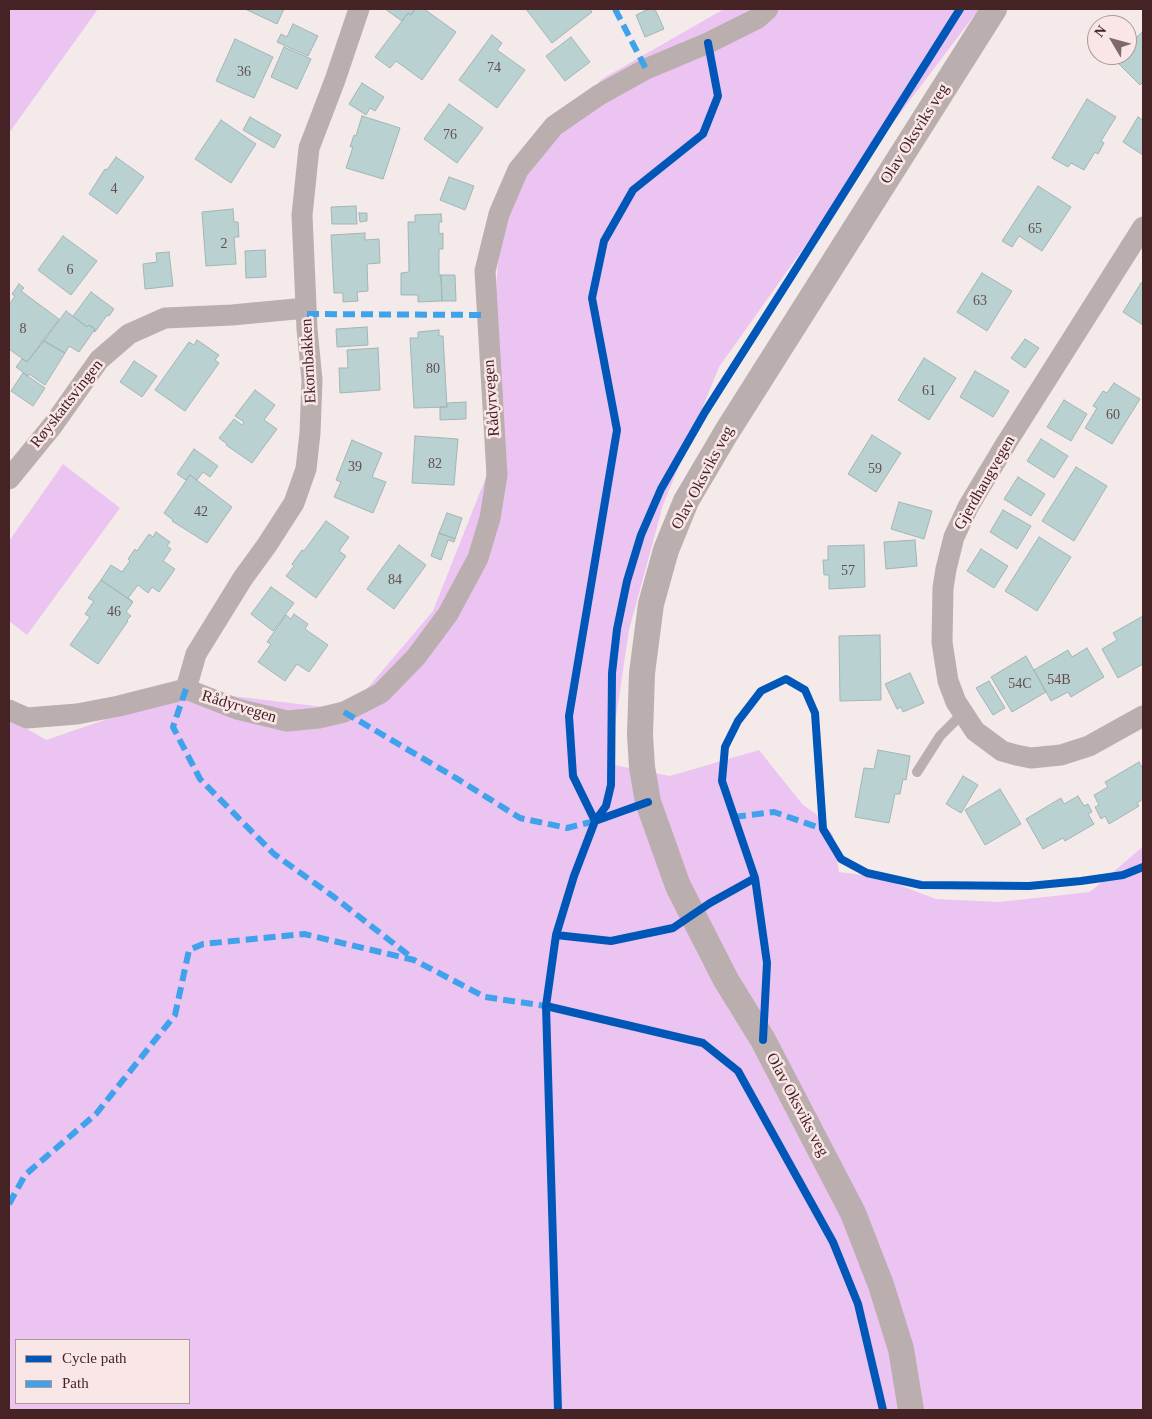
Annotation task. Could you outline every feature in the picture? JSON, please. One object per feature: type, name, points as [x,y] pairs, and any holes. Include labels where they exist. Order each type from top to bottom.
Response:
[{"type":"street","name":"Ekornbakken","points":[[186,689],[196,654],[243,578],[294,503],[306,469],[310,433],[312,380],[306,308],[302,215],[309,148],[359,9]]},
{"type":"street","name":"Rådyrvegen","points":[[186,689],[237,709],[286,721],[319,718],[344,712],[381,693],[416,658],[453,606],[478,558],[490,518],[497,475],[485,271],[498,214],[518,170],[554,126],[599,95],[646,69],[708,44],[758,18],[768,9]]},
{"type":"street","name":"Olav Oksviks veg","points":[[911,1410],[902,1349],[881,1285],[853,1213],[763,1040],[726,980],[678,886],[648,802],[642,767],[640,735],[642,673],[651,604],[666,550],[686,501],[726,433],[994,9]]},
{"type":"street","name":"Gjerdhaugvegen","points":[[1143,227],[968,507],[954,537],[946,569],[943,588],[942,642],[948,681],[962,713],[974,731],[1002,751],[1031,758],[1061,755],[1089,746],[1143,716]]},
{"type":"street","name":"Røyskattsvingen","points":[[9,479],[52,425],[99,360],[129,334],[165,318],[232,315],[306,308]]},
{"type":"street","points":[[9,710],[26,718],[77,714],[119,706],[186,689]]},
{"type":"lane","points":[[917,772],[940,736],[962,713]]},
{"type":"shaded area","points":[[9,9],[98,9],[9,133]]},
{"type":"shaded area","points":[[724,9],[979,9],[886,132],[719,367],[663,505],[629,630],[609,764],[670,776],[759,750],[803,805],[816,814],[833,835],[839,872],[878,877],[936,899],[999,902],[1090,892],[1143,847],[1143,1410],[9,1410],[9,718],[46,740],[163,700],[199,692],[349,710],[433,611],[486,477],[492,332],[505,183],[602,79]]},
{"type":"shaded area","points":[[63,464],[120,508],[27,635],[9,621],[9,541]]},
{"type":"building","points":[[245,9],[284,9],[277,24]]},
{"type":"building","points":[[385,9],[415,9],[411,15],[408,13],[402,21]]},
{"type":"building","points":[[415,9],[424,9],[456,32],[422,80],[396,61],[390,68],[375,57],[408,13],[411,15]]},
{"type":"building","points":[[526,9],[589,9],[592,12],[552,43]]},
{"type":"building","points":[[649,9],[655,9],[664,29],[645,37],[636,15]]},
{"type":"building","points":[[293,24],[318,36],[308,56],[277,42],[281,34],[287,37]]},
{"type":"building","points":[[1143,31],[1143,82],[1140,85],[1120,65],[1137,65],[1137,37]]},
{"type":"building","points":[[492,35],[502,43],[497,50],[525,70],[497,108],[459,80]]},
{"type":"building","points":[[571,37],[590,62],[565,81],[546,56]]},
{"type":"building","points":[[235,39],[273,57],[254,98],[216,81]]},
{"type":"building","points":[[284,47],[311,59],[297,89],[271,77]]},
{"type":"building","points":[[362,83],[384,97],[375,111],[370,108],[366,115],[349,104]]},
{"type":"building","points":[[1087,99],[1116,117],[1101,141],[1104,143],[1098,154],[1095,152],[1084,170],[1071,163],[1068,167],[1052,158]]},
{"type":"building","points":[[449,104],[483,128],[457,163],[424,139]]},
{"type":"building","points":[[362,116],[400,128],[383,179],[346,168],[353,147],[350,147],[354,135],[356,136]]},
{"type":"building","points":[[250,117],[281,135],[274,148],[243,130]]},
{"type":"building","points":[[1138,117],[1143,120],[1143,155],[1123,142]]},
{"type":"building","points":[[221,120],[256,144],[231,183],[195,159]]},
{"type":"building","points":[[116,157],[144,177],[117,214],[89,194],[105,169],[107,170]]},
{"type":"building","points":[[449,177],[474,186],[465,210],[440,200]]},
{"type":"building","points":[[1038,186],[1071,207],[1042,251],[1019,236],[1012,247],[1002,241]]},
{"type":"building","points":[[356,206],[357,224],[332,224],[331,207]]},
{"type":"building","points":[[233,209],[234,222],[238,222],[239,237],[234,237],[236,264],[206,266],[202,212]]},
{"type":"building","points":[[359,213],[367,213],[367,221],[360,222]]},
{"type":"building","points":[[441,214],[442,222],[439,222],[439,234],[443,233],[443,249],[439,249],[439,276],[441,275],[442,301],[418,302],[418,295],[401,295],[401,273],[409,272],[408,222],[415,222],[415,215]]},
{"type":"building","points":[[365,233],[365,240],[379,239],[380,263],[367,264],[368,291],[357,292],[358,301],[343,302],[343,293],[334,293],[331,235]]},
{"type":"building","points":[[63,236],[97,261],[71,295],[38,270]]},
{"type":"building","points":[[265,250],[266,277],[246,278],[245,251]]},
{"type":"building","points":[[169,252],[173,286],[145,289],[143,264],[157,262],[156,253]]},
{"type":"building","points":[[982,273],[1012,291],[987,331],[957,312]]},
{"type":"building","points":[[441,275],[455,275],[456,301],[442,301]]},
{"type":"building","points":[[1141,283],[1143,284],[1143,325],[1123,312]]},
{"type":"building","points":[[19,284],[24,288],[21,291],[59,319],[27,362],[9,349],[9,305],[15,296],[12,294]]},
{"type":"building","points":[[91,292],[114,309],[109,316],[107,315],[95,332],[95,329],[89,325],[87,327],[73,316]]},
{"type":"building","points":[[66,311],[87,327],[89,325],[95,329],[79,352],[69,346],[65,353],[44,341]]},
{"type":"building","points":[[367,327],[368,345],[337,347],[336,329]]},
{"type":"building","points":[[439,330],[439,336],[443,336],[447,407],[414,408],[410,338],[418,338],[418,332]]},
{"type":"building","points":[[1025,339],[1039,348],[1025,368],[1011,358]]},
{"type":"building","points":[[197,340],[219,355],[215,360],[219,363],[185,411],[155,390],[189,342],[194,345]]},
{"type":"building","points":[[44,341],[65,353],[45,385],[16,367],[22,359],[27,362]]},
{"type":"building","points":[[378,348],[380,390],[340,393],[339,368],[348,368],[347,350]]},
{"type":"building","points":[[924,358],[956,378],[929,420],[898,400]]},
{"type":"building","points":[[134,361],[157,376],[142,397],[120,382]]},
{"type":"building","points":[[975,371],[1009,391],[993,417],[960,397]]},
{"type":"building","points":[[23,373],[45,388],[33,406],[11,391]]},
{"type":"building","points":[[1114,383],[1140,399],[1112,444],[1085,428],[1097,408],[1093,406],[1103,391],[1107,393]]},
{"type":"building","points":[[255,390],[275,405],[264,420],[277,429],[252,463],[219,438],[234,419],[242,425],[244,422],[235,416]]},
{"type":"building","points":[[1064,400],[1087,414],[1071,441],[1047,427]]},
{"type":"building","points":[[466,402],[466,419],[440,420],[440,407],[447,407],[447,403]]},
{"type":"building","points":[[872,435],[901,453],[876,492],[848,474]]},
{"type":"building","points":[[415,436],[458,439],[454,485],[412,483]]},
{"type":"building","points":[[1041,439],[1068,456],[1054,478],[1027,461]]},
{"type":"building","points":[[352,440],[382,453],[372,477],[386,482],[373,513],[334,497],[341,482],[336,480]]},
{"type":"building","points":[[194,449],[218,466],[210,477],[203,472],[197,480],[190,475],[186,480],[177,474]]},
{"type":"building","points":[[1076,467],[1107,486],[1074,541],[1042,521]]},
{"type":"building","points":[[190,475],[232,507],[207,543],[172,521],[164,513]]},
{"type":"building","points":[[1018,477],[1045,494],[1031,516],[1004,499]]},
{"type":"building","points":[[899,502],[932,511],[924,539],[891,529]]},
{"type":"building","points":[[1003,510],[1031,526],[1017,549],[990,532]]},
{"type":"building","points":[[447,513],[462,518],[455,539],[439,533]]},
{"type":"building","points":[[326,521],[349,537],[339,551],[346,556],[316,598],[286,576],[294,566],[292,564],[302,550],[304,551]]},
{"type":"building","points":[[156,532],[170,542],[167,546],[171,549],[163,561],[175,569],[159,592],[152,587],[148,593],[138,585],[128,598],[133,602],[101,580],[111,565],[122,572],[130,561],[128,559],[135,549],[137,551],[149,534],[153,537]]},
{"type":"building","points":[[439,533],[455,539],[454,542],[448,540],[441,560],[431,556]]},
{"type":"building","points":[[1039,537],[1071,557],[1037,611],[1005,591]]},
{"type":"building","points":[[915,540],[917,566],[886,569],[884,542]]},
{"type":"building","points":[[399,545],[426,565],[394,609],[367,589]]},
{"type":"building","points":[[864,545],[865,587],[829,589],[829,575],[824,575],[823,560],[828,560],[828,546]]},
{"type":"building","points":[[981,549],[1008,566],[994,588],[967,571]]},
{"type":"building","points":[[101,580],[133,602],[126,612],[131,616],[98,664],[70,645],[90,617],[85,614],[94,601],[88,598]]},
{"type":"building","points":[[271,587],[294,603],[273,631],[251,614]]},
{"type":"building","points":[[294,614],[308,624],[305,629],[328,645],[309,672],[297,664],[285,681],[258,662],[271,644],[267,642],[286,615],[291,619]]},
{"type":"building","points":[[1143,616],[1143,664],[1118,678],[1102,649],[1117,640],[1113,633]]},
{"type":"building","points":[[880,635],[881,700],[840,701],[839,636]]},
{"type":"building","points":[[1087,648],[1104,677],[1071,697],[1068,692],[1051,701],[1034,670],[1068,650],[1072,657]]},
{"type":"building","points":[[1026,656],[1046,692],[1012,712],[991,677]]},
{"type":"building","points":[[910,673],[924,703],[903,712],[901,707],[897,709],[885,684]]},
{"type":"building","points":[[989,681],[1005,708],[993,715],[976,688]]},
{"type":"building","points":[[878,750],[910,756],[906,780],[903,779],[900,794],[895,794],[889,823],[855,817],[864,768],[874,769]]},
{"type":"building","points":[[1139,762],[1143,769],[1143,799],[1137,803],[1139,806],[1109,824],[1105,816],[1101,819],[1095,807],[1099,805],[1094,795],[1108,787],[1105,782]]},
{"type":"building","points":[[963,776],[978,785],[961,813],[946,804]]},
{"type":"building","points":[[1000,789],[1021,824],[985,845],[965,810]]},
{"type":"building","points":[[1078,796],[1084,806],[1088,804],[1092,812],[1088,814],[1094,824],[1065,841],[1063,838],[1043,849],[1026,819],[1061,798],[1064,804]]},
{"type":"marked path","points":[[615,9],[646,69]]},
{"type":"marked path","points":[[307,314],[487,315]]},
{"type":"marked path","points":[[186,689],[173,727],[200,779],[274,854],[334,897],[411,957]]},
{"type":"marked path","points":[[344,712],[520,818],[567,828],[595,821]]},
{"type":"marked path","points":[[734,817],[774,812],[823,829]]},
{"type":"marked path","points":[[9,1204],[25,1175],[96,1114],[175,1015],[189,950],[203,944],[304,934],[414,960],[485,997],[546,1006]]},
{"type":"cycle path","points":[[708,43],[718,96],[703,134],[633,190],[604,241],[592,298],[617,430],[569,716],[573,776],[595,821],[606,806],[611,785],[612,673],[617,629],[627,581],[641,535],[661,489],[705,412],[960,9]]},
{"type":"cycle path","points":[[556,935],[611,941],[673,928],[710,903],[755,878],[722,781],[725,747],[738,721],[761,691],[786,679],[805,690],[815,713],[823,829],[841,859],[867,873],[921,885],[1029,886],[1123,875],[1143,867]]},
{"type":"cycle path","points":[[558,1410],[546,1006],[556,935],[574,876],[595,821],[648,802]]},
{"type":"cycle path","points":[[755,878],[767,963],[763,1040]]},
{"type":"cycle path","points":[[546,1006],[703,1043],[738,1071],[833,1242],[858,1304],[883,1410]]}]
